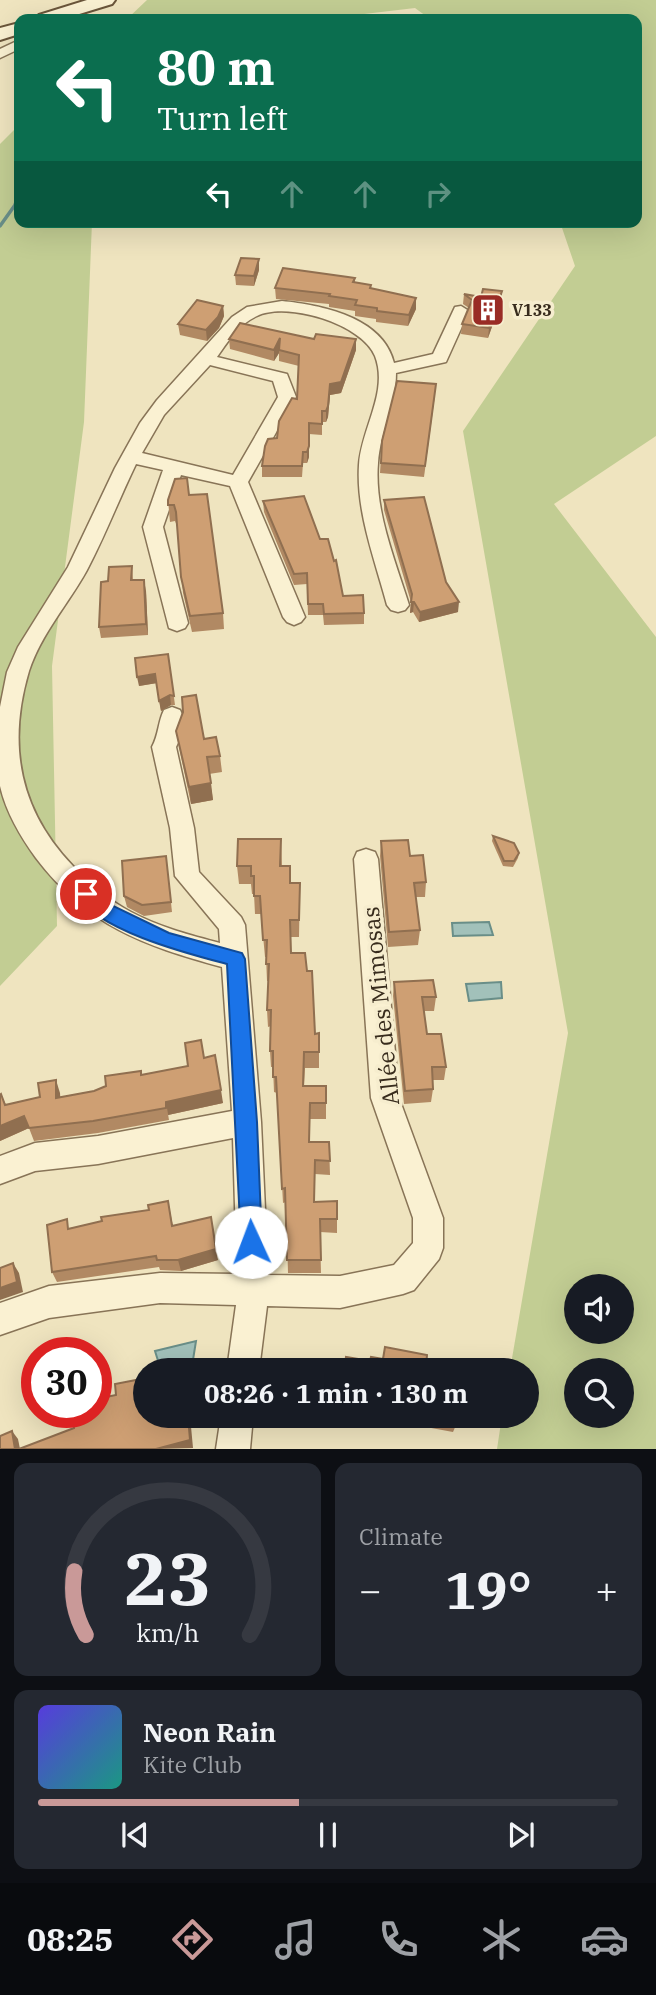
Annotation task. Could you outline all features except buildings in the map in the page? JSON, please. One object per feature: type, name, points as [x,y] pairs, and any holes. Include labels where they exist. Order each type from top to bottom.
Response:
[{"type":"main road","points":[[71,14],[106,0]]},
{"type":"street","points":[[236,959],[165,939],[105,911],[67,877],[37,843],[13,806],[3,769],[7,718],[19,670],[38,630],[73,577],[132,457],[157,412],[234,322],[257,309],[301,307],[332,316],[358,327],[377,344],[387,369],[382,410],[368,463],[373,513],[398,605]]},
{"type":"street","points":[[387,369],[440,358],[461,311]]},
{"type":"street","points":[[205,359],[289,376],[287,397],[238,482]]},
{"type":"street","points":[[132,457],[238,482]]},
{"type":"street","points":[[174,466],[153,527],[177,623]]},
{"type":"street","points":[[238,482],[294,617]]},
{"type":"street","points":[[172,716],[171,734],[164,747],[181,828],[187,876],[205,899],[232,925],[236,959],[247,1122],[253,1290],[244,1358]]},
{"type":"street","name":"Allée des Mimosas","points":[[0,1319],[49,1302],[160,1287],[340,1292],[403,1279],[428,1248],[428,1218],[385,1098],[366,859]]},
{"type":"street","points":[[0,1170],[35,1157],[98,1150],[247,1122]]},
{"type":"street","points":[[233,1449],[236,1428]]},
{"type":"green space","points":[[147,0],[656,0],[656,436],[554,504],[656,637],[656,1449],[497,1449],[500,1428],[539,1428],[539,1358],[512,1358],[568,1033],[463,431],[575,266],[562,228],[642,228],[642,14],[423,14],[415,8],[364,14],[132,14]]},
{"type":"green space","points":[[14,130],[14,228],[92,228],[84,422],[52,666],[57,926],[0,986],[0,144]]},
{"type":"water","points":[[489,922],[493,935],[453,936],[452,923]]},
{"type":"water","points":[[501,982],[502,998],[469,1001],[466,984]]},
{"type":"water","points":[[196,1341],[193,1358],[157,1358],[155,1351]]},
{"type":"waterway","points":[[0,226],[14,206]]},
{"type":"place","name":"V133","points":[[488,310]]},
{"type":"route","points":[[86,894],[105,911],[165,939],[236,959],[247,1122],[251,1242]]}]
